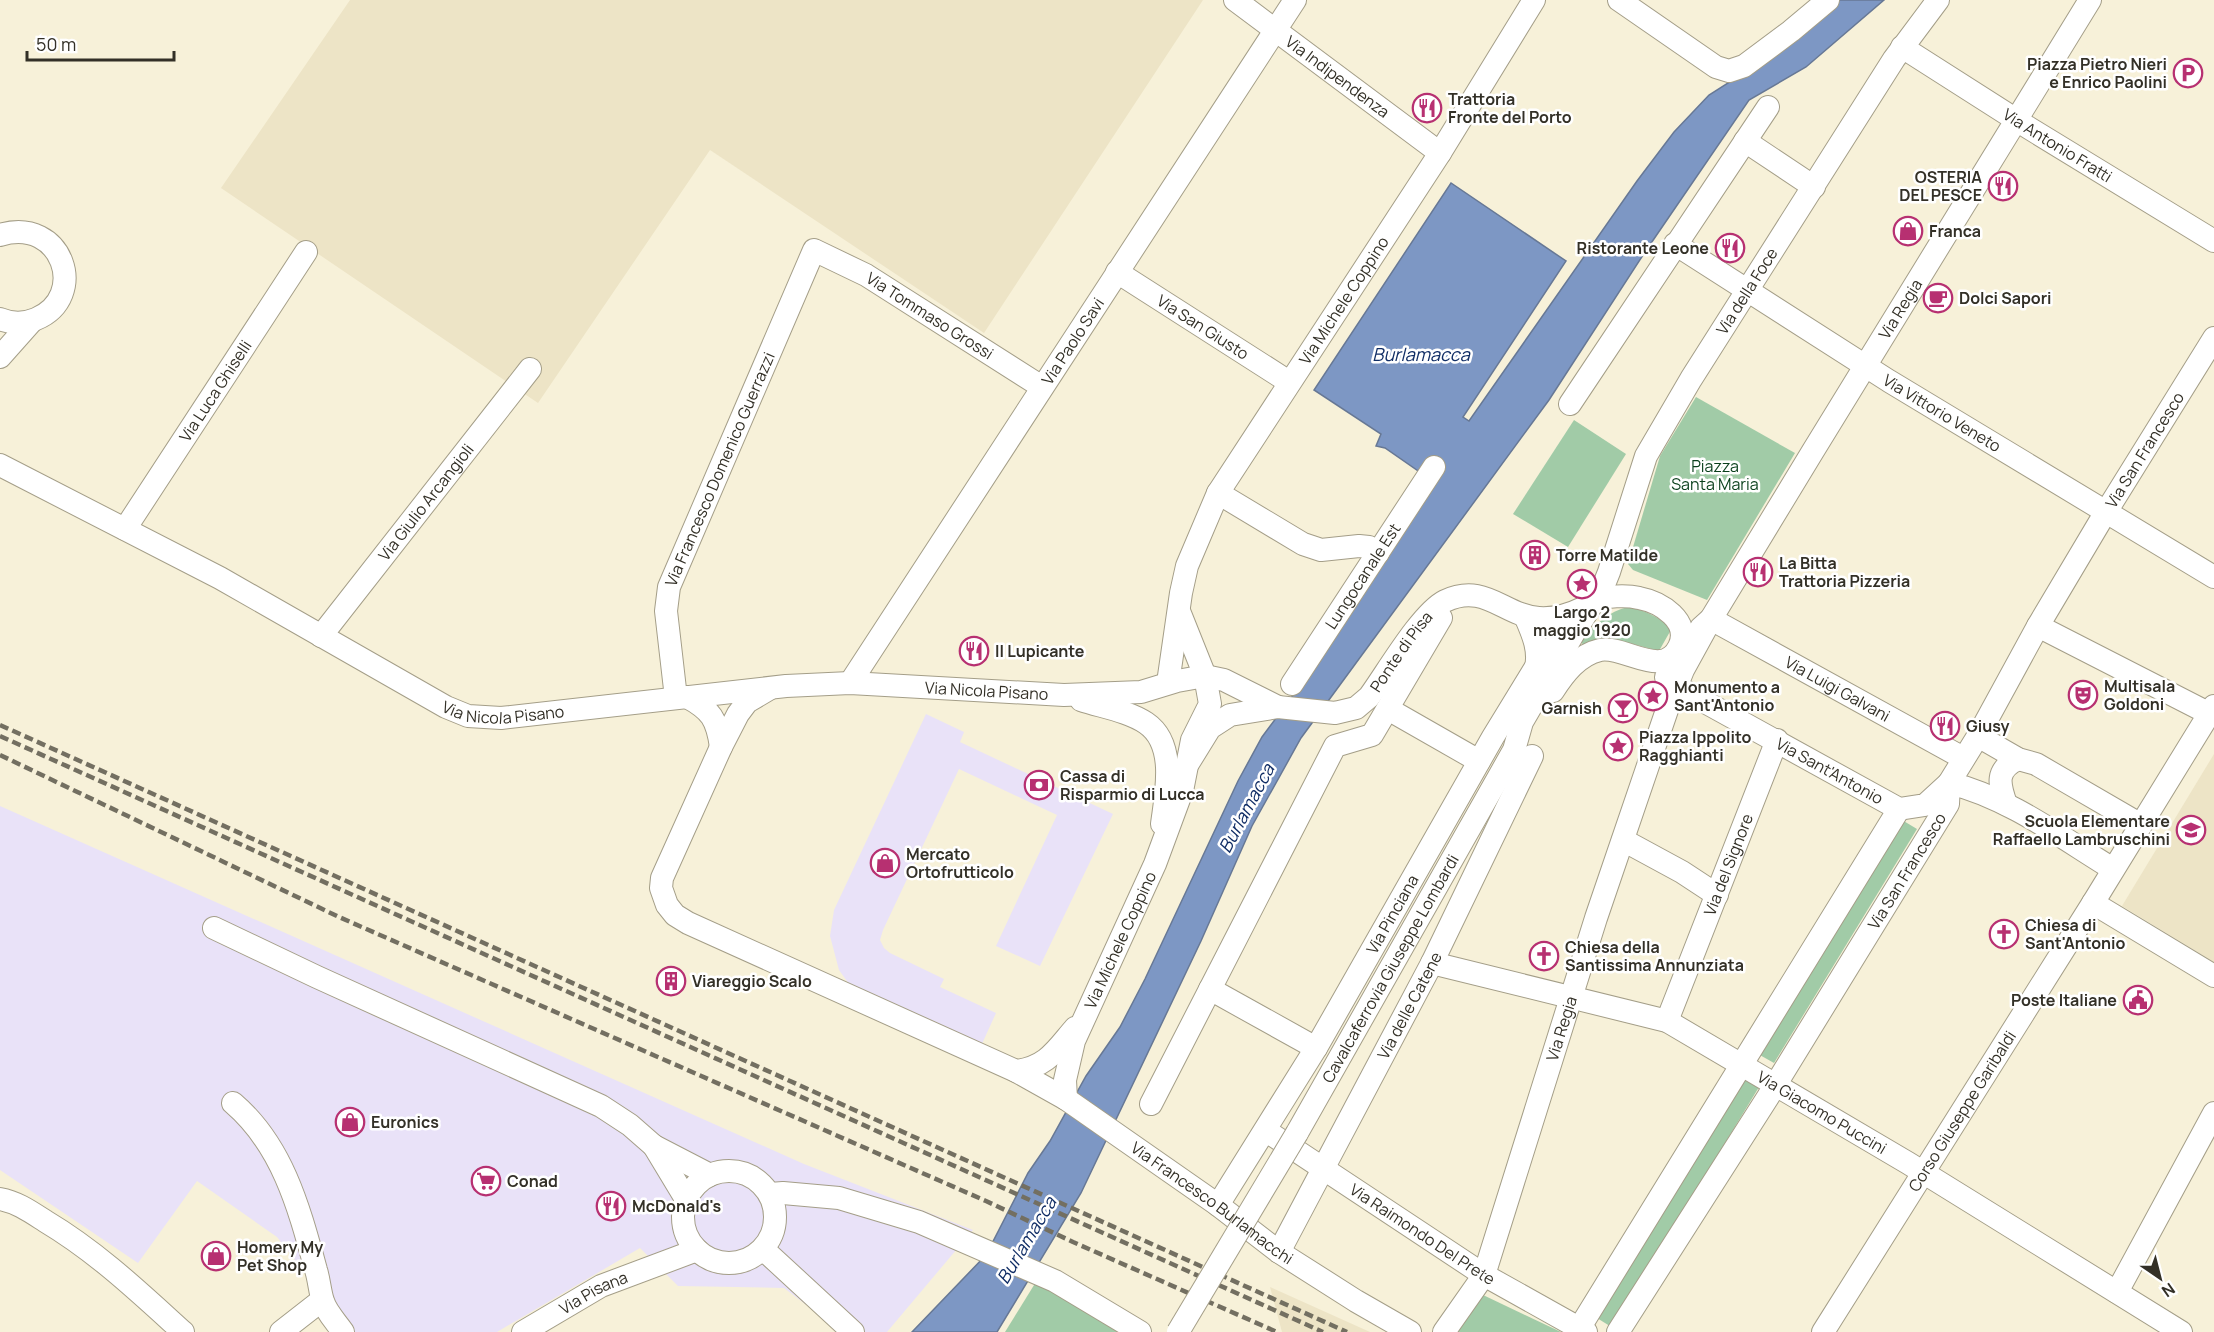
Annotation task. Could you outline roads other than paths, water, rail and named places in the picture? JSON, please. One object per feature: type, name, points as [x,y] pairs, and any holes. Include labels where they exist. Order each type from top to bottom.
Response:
[{"type":"street","name":"Via Indipendenza","points":[[1235,0],[1440,153]]},
{"type":"street","name":"Via Paolo Savi","points":[[850,683],[1295,0]]},
{"type":"street","name":"Via Michele Coppino","points":[[1168,684],[1181,592],[1191,555],[1218,493],[1440,153],[1534,0]]},
{"type":"street","points":[[1624,1],[1723,71],[1736,70],[1752,60],[1828,0]]},
{"type":"street","name":"Via della Foce","points":[[1594,600],[1603,587],[1616,554],[1646,456],[1747,291],[1902,47],[1938,0]]},
{"type":"street","name":"Via Regia","points":[[1444,1332],[1484,1275],[1570,997],[1676,686],[1712,619],[1864,366],[2090,0]]},
{"type":"street","name":"Via Antonio Fratti","points":[[1902,47],[2214,241]]},
{"type":"street","points":[[1570,404],[1768,107]]},
{"type":"street","points":[[1745,141],[1814,187]]},
{"type":"street","points":[[0,357],[32,321],[48,312],[60,297],[64,279],[62,261],[52,246],[42,237],[29,231],[3,231]]},
{"type":"street","name":"Via Vittorio Veneto","points":[[1675,244],[1864,366],[2214,577]]},
{"type":"street","name":"Via Tommaso Grossi","points":[[814,250],[867,275],[1042,387]]},
{"type":"street","name":"Via Francesco Domenico Guerrazzi","points":[[682,697],[666,611],[669,587],[814,250]]},
{"type":"street","name":"Via Luca Ghiselli","points":[[125,529],[306,252]]},
{"type":"street","name":"Via San Giusto","points":[[1117,272],[1290,382]]},
{"type":"street","points":[[0,319],[21,323],[32,321]]},
{"type":"street","name":"Via San Francesco","points":[[1618,1332],[1776,1084],[1948,804],[1949,783],[1978,736],[2038,626],[2106,511],[2214,338]]},
{"type":"street","name":"Via Giulio Arcangioli","points":[[321,636],[530,369]]},
{"type":"street","name":"Via Nicola Pisano","points":[[0,465],[220,578],[446,707],[475,717],[501,718],[773,687],[850,683],[1064,695]]},
{"type":"street","name":"Lungocanale Est","points":[[1292,684],[1434,467]]},
{"type":"street","points":[[1218,493],[1304,544],[1321,550],[1369,547],[1378,553]]},
{"type":"street","points":[[1151,1104],[1335,746],[1372,735],[1452,599],[1468,596],[1482,597],[1498,602],[1525,616],[1539,618],[1573,613],[1594,600],[1631,597],[1643,599],[1672,614],[1681,634],[1679,648],[1662,660],[1648,662]]},
{"type":"street","name":"Ponte di Pisa","points":[[1278,707],[1335,713],[1351,710],[1363,704],[1432,610],[1452,599]]},
{"type":"street","name":"Cavalcaferrovia Giuseppe Lombardi","points":[[1178,1332],[1523,753],[1522,722],[1594,600]]},
{"type":"street","points":[[1155,864],[1179,800],[1192,740],[1210,704],[1205,676],[1179,611]]},
{"type":"street","points":[[1522,722],[1537,665],[1536,644],[1525,616]]},
{"type":"street","name":"Via Regia","points":[[1679,648],[1712,619]]},
{"type":"street","name":"Via Luigi Galvani","points":[[1712,619],[1963,758]]},
{"type":"street","points":[[2038,626],[2212,712]]},
{"type":"street","name":"Via Pinciana","points":[[1218,1205],[1316,1048],[1479,761],[1537,665],[1555,645],[1575,631]]},
{"type":"street","points":[[1523,753],[1561,680],[1584,657],[1610,649],[1648,662],[1676,686]]},
{"type":"street","points":[[1064,695],[1141,692],[1205,676],[1228,682],[1278,707]]},
{"type":"street","name":"Via Sant'Antonio","points":[[1676,686],[1899,809],[1924,805],[1949,783]]},
{"type":"street","points":[[721,747],[742,707],[752,698],[773,687]]},
{"type":"street","points":[[1064,695],[1131,716],[1146,723],[1159,736],[1165,753],[1166,775],[1155,864]]},
{"type":"street","points":[[682,697],[706,708],[719,733],[721,747]]},
{"type":"street","points":[[1189,762],[1205,735],[1220,720],[1236,714],[1278,707]]},
{"type":"street","points":[[1388,709],[1479,761]]},
{"type":"street","name":"Corso Giuseppe Garibaldi","points":[[1823,1332],[2212,712]]},
{"type":"street","points":[[1978,736],[2018,759],[2036,764],[2141,825]]},
{"type":"street","name":"Via del Signore","points":[[1667,1021],[1777,740]]},
{"type":"street","name":"Via Francesco Burlamacchi","points":[[721,747],[662,878],[662,896],[669,910],[688,923],[1016,1071],[1066,1099],[1218,1205],[1279,1252],[1410,1332]]},
{"type":"street","name":"Via delle Catene","points":[[1279,1252],[1432,963],[1523,753]]},
{"type":"street","points":[[2006,804],[2000,777],[2008,765],[2018,759]]},
{"type":"street","points":[[1949,783],[1977,790],[2006,804],[2113,869]]},
{"type":"street","points":[[1580,1330],[1899,809]]},
{"type":"street","points":[[1623,840],[1682,872],[1717,895]]},
{"type":"street","name":"Via Michele Coppino","points":[[1066,1099],[1067,1068],[1084,1018],[1155,864]]},
{"type":"street","points":[[2093,903],[2214,976]]},
{"type":"street","points":[[214,928],[601,1106],[630,1125],[654,1146],[710,1175]]},
{"type":"street","name":"Via Giacomo Puccini","points":[[1432,963],[1667,1021],[1923,1172],[2181,1332]]},
{"type":"street","points":[[1210,988],[1316,1048]]},
{"type":"street","name":"Via Michele Coppino","points":[[1016,1071],[1031,1069],[1044,1062],[1084,1018]]},
{"type":"street","points":[[233,1103],[265,1138],[285,1173],[321,1287],[322,1300],[343,1332]]},
{"type":"street","points":[[2117,1292],[2214,1113]]},
{"type":"street","name":"Via Raimondo Del Prete","points":[[1265,1130],[1484,1275],[1580,1330]]},
{"type":"street","points":[[654,1146],[686,1199]]},
{"type":"street","points":[[727,1170],[744,1173],[759,1181],[770,1194],[776,1222],[770,1239],[763,1249],[753,1256],[730,1263],[718,1262],[698,1250],[689,1238],[684,1225],[686,1199],[697,1183],[710,1175],[727,1170]]},
{"type":"street","points":[[770,1194],[830,1196],[897,1215],[1055,1281],[1140,1332]]},
{"type":"street","points":[[0,1199],[13,1201],[68,1235],[120,1273],[183,1332]]},
{"type":"street","name":"Via Pisana","points":[[634,1272],[667,1245],[684,1225]]},
{"type":"street","points":[[763,1249],[853,1332]]},
{"type":"street","name":"Via Pisana","points":[[522,1332],[585,1294],[634,1272],[698,1250]]},
{"type":"street","points":[[281,1332],[322,1300]]},
{"type":"water","name":"Burlamacca","points":[[1837,0],[1884,0],[1806,67],[1749,100],[1645,252],[1549,400],[1301,738],[1252,826],[1201,941],[1081,1193],[997,1332],[912,1332],[986,1255],[1028,1173],[1050,1141],[1086,1076],[1120,1027],[1238,781],[1262,737],[1329,647],[1421,473],[1385,448],[1376,446],[1381,434],[1314,390],[1451,183],[1566,261],[1463,417],[1469,421],[1637,181],[1674,132],[1709,95],[1747,71]]},
{"type":"railway","points":[[0,725],[1347,1332]]},
{"type":"railway","points":[[0,736],[1323,1332]]},
{"type":"railway","points":[[0,755],[339,917],[986,1201],[1277,1332]]},
{"type":"place","name":"Piazza Pietro Nieri e Enrico Paolini","points":[[2188,73]]},
{"type":"place","name":"Trattoria Fronte del Porto","points":[[1427,108]]},
{"type":"place","name":"OSTERIA DEL PESCE","points":[[2003,186]]},
{"type":"place","name":"Franca","points":[[1908,231]]},
{"type":"place","name":"Ristorante Leone","points":[[1730,248]]},
{"type":"place","name":"Dolci Sapori","points":[[1938,298]]},
{"type":"place","name":"Torre Matilde","points":[[1535,555]]},
{"type":"place","name":"La Bitta Trattoria Pizzeria","points":[[1758,572]]},
{"type":"place","name":"Largo 2 maggio 1920","points":[[1582,584]]},
{"type":"place","name":"Il Lupicante","points":[[974,651]]},
{"type":"place","name":"Multisala Goldoni","points":[[2083,695]]},
{"type":"place","name":"Monumento a Sant'Antonio","points":[[1653,696]]},
{"type":"place","name":"Garnish","points":[[1623,708]]},
{"type":"place","name":"Giusy","points":[[1945,726]]},
{"type":"place","name":"Piazza Ippolito Ragghianti","points":[[1618,746]]},
{"type":"place","name":"Cassa di Risparmio di Lucca","points":[[1039,785]]},
{"type":"place","name":"Scuola Elementare Raffaello Lambruschini","points":[[2191,830]]},
{"type":"place","name":"Mercato Ortofrutticolo","points":[[885,863]]},
{"type":"place","name":"Chiesa di Sant'Antonio","points":[[2004,934]]},
{"type":"place","name":"Chiesa della Santissima Annunziata","points":[[1544,956]]},
{"type":"place","name":"Viareggio Scalo","points":[[671,981]]},
{"type":"place","name":"Poste Italiane","points":[[2138,1000]]},
{"type":"place","name":"Euronics","points":[[350,1122]]},
{"type":"place","name":"Conad","points":[[486,1181]]},
{"type":"place","name":"McDonald's","points":[[611,1206]]},
{"type":"place","name":"Homery My Pet Shop","points":[[216,1256]]},
{"type":"park label","name":"Piazza Santa Maria","points":[[1715,475]]}]
